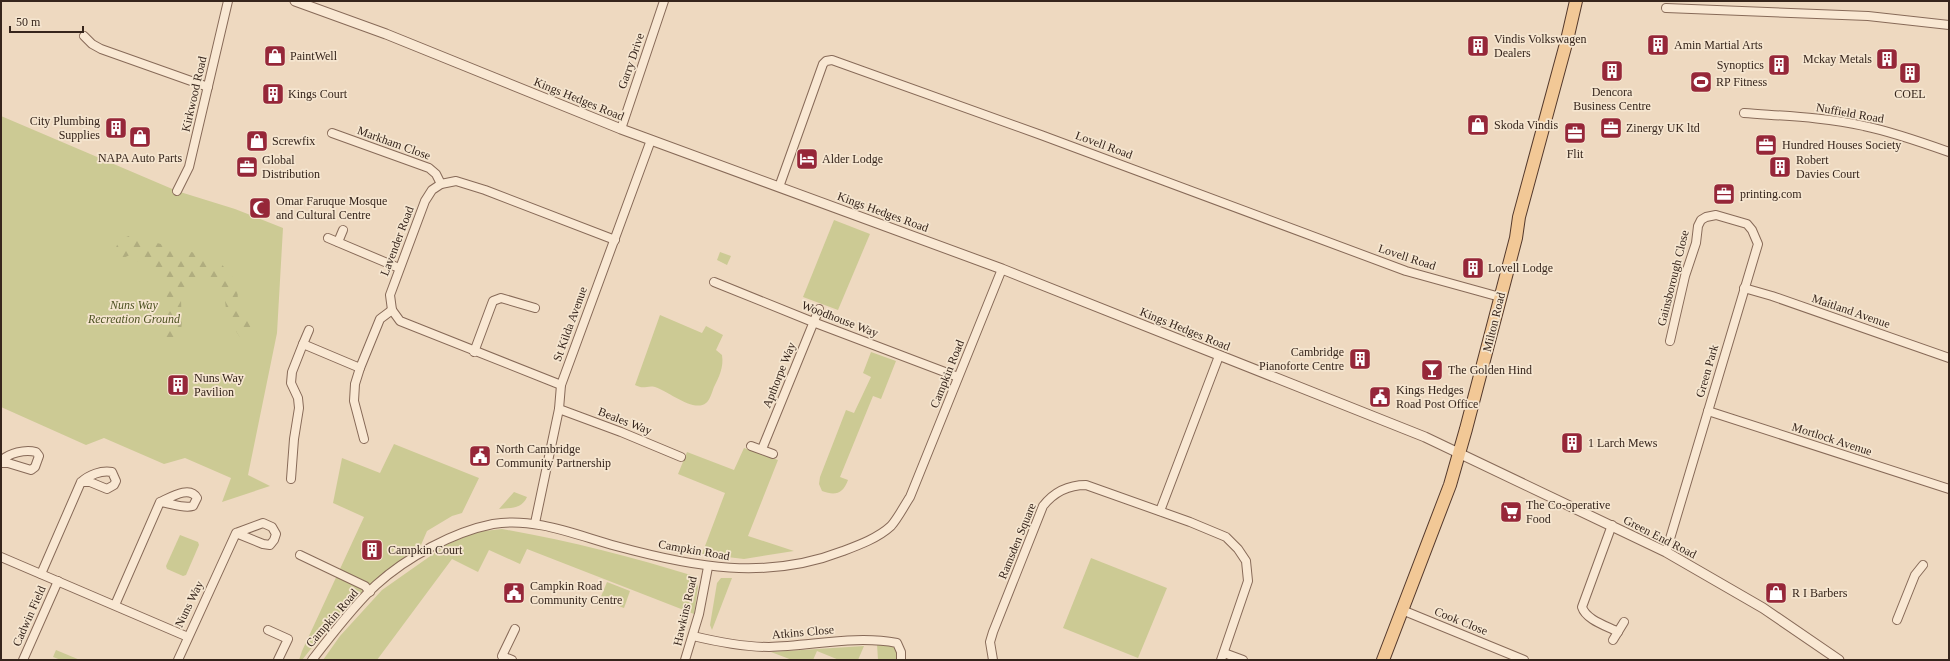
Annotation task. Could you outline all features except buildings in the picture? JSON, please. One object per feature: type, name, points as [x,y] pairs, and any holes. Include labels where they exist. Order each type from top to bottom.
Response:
[{"type":"main road","name":"Milton Road","points":[[1383,660],[1450,485],[1516,238],[1519,217],[1567,40],[1576,1]]},
{"type":"street","name":"Kirkwood Road","points":[[177,191],[189,168],[228,1]]},
{"type":"street","name":"Kings Hedges Road","points":[[295,1],[386,34],[621,129],[1002,269],[1425,437],[1459,453]]},
{"type":"street","name":"Garry Drive","points":[[621,129],[664,1]]},
{"type":"street","points":[[1666,8],[1868,16],[1949,25]]},
{"type":"street","points":[[84,36],[92,44],[101,49],[208,87]]},
{"type":"street","name":"Lovell Road","points":[[779,186],[823,64],[826,61],[832,60],[1056,140],[1406,271],[1500,297]]},
{"type":"street","name":"Nuffield Road","points":[[1744,114],[1807,118],[1862,125],[1949,152]]},
{"type":"street","name":"Markham Close","points":[[332,133],[429,168],[436,174],[441,184]]},
{"type":"street","name":"St Kilda Avenue","points":[[535,523],[559,409],[561,384],[651,140]]},
{"type":"street","points":[[441,184],[456,181],[485,190],[614,240]]},
{"type":"street","name":"Lavender Road","points":[[392,310],[390,295],[399,268],[425,202],[432,190],[441,184]]},
{"type":"street","name":"Gainsborough Close","points":[[1670,341],[1685,276],[1696,243],[1698,226],[1706,217],[1716,215],[1723,217]]},
{"type":"street","name":"Green Park","points":[[1666,552],[1758,244],[1758,240],[1747,224],[1723,217]]},
{"type":"street","points":[[338,242],[343,230]]},
{"type":"street","points":[[328,238],[399,268]]},
{"type":"street","name":"Campkin Road","points":[[312,660],[376,585],[408,562],[457,534],[495,524],[535,523],[624,548],[708,567],[733,569],[768,569],[817,560],[865,543],[891,526],[910,498],[1002,269]]},
{"type":"street","name":"Woodhouse Way","points":[[714,282],[813,322],[958,377]]},
{"type":"street","name":"Maitland Avenue","points":[[1744,288],[1772,296],[1949,358]]},
{"type":"street","points":[[474,352],[493,301],[501,298],[534,308]]},
{"type":"street","name":"Apthorpe Way","points":[[762,450],[819,309]]},
{"type":"street","points":[[364,439],[354,401],[355,384],[380,319],[392,310],[400,321],[474,352],[517,366],[561,384]]},
{"type":"street","points":[[291,479],[294,439],[299,408],[298,398],[291,383],[292,372],[309,330]]},
{"type":"street","points":[[304,344],[360,368]]},
{"type":"street","points":[[1160,511],[1219,356]]},
{"type":"street","name":"Beales Way","points":[[559,409],[682,457]]},
{"type":"street","name":"Mortlock Avenue","points":[[1708,411],[1949,489]]},
{"type":"street","points":[[752,446],[773,454]]},
{"type":"street","name":"Green End Road","points":[[1459,453],[1666,552],[1763,608],[1839,660]]},
{"type":"street","points":[[41,574],[81,482]]},
{"type":"street","name":"Ramsden Square","points":[[993,660],[990,642],[993,632],[1043,506],[1048,499],[1068,487],[1086,485],[1160,511],[1226,537],[1238,548],[1246,561],[1248,581],[1222,657],[1243,660]]},
{"type":"street","points":[[115,605],[160,502]]},
{"type":"street","points":[[1612,526],[1582,607],[1586,615],[1618,632]]},
{"type":"street","name":"Nuns Way","points":[[1,557],[188,637],[236,533]]},
{"type":"street","name":"Campkin Road","points":[[300,555],[365,586],[370,592]]},
{"type":"street","points":[[1897,620],[1915,575],[1923,565]]},
{"type":"street","name":"Hawkins Road","points":[[685,660],[694,636],[708,567]]},
{"type":"street","name":"Cadwin Field","points":[[23,660],[58,581]]},
{"type":"street","name":"Cook Close","points":[[1402,610],[1509,657],[1524,660]]},
{"type":"street","points":[[1613,640],[1624,622]]},
{"type":"street","points":[[512,660],[502,656],[514,628]]},
{"type":"street","name":"Campkin Road","points":[[268,630],[288,639],[278,660]]},
{"type":"street","name":"Atkins Close","points":[[694,636],[728,644],[769,647],[844,640],[882,640],[897,643],[901,652],[901,660]]},
{"type":"street","points":[[178,660],[188,637]]},
{"type":"green space","name":"Nuns Way Recreation Ground","points":[[1,116],[177,191],[235,209],[283,228],[277,333],[248,475],[270,486],[222,502],[231,478],[185,458],[164,464],[104,438],[86,445],[1,407]]},
{"type":"green space","points":[[834,220],[870,234],[838,310],[803,297]]},
{"type":"green space","points":[[129,236],[165,245],[179,254],[192,252],[202,258],[217,259],[237,282],[238,301],[253,332],[250,339],[241,339],[227,317],[225,301],[220,288],[212,280],[194,278],[188,283],[182,295],[181,330],[174,349],[167,347],[163,327],[167,292],[162,277],[158,272],[141,265],[130,255],[121,259],[116,255],[118,243]]},
{"type":"green space","points":[[720,252],[731,256],[727,265],[717,260]]},
{"type":"green space","points":[[660,315],[702,333],[706,326],[723,335],[716,350],[722,355],[722,368],[711,396],[706,403],[695,405],[655,387],[641,387],[635,385]]},
{"type":"green space","points":[[871,352],[896,361],[881,399],[873,396],[840,477],[848,480],[846,485],[838,493],[822,491],[819,484],[820,477],[846,410],[854,413],[871,377],[863,373]]},
{"type":"green space","points":[[394,444],[479,478],[462,513],[452,516],[427,531],[421,545],[375,580],[342,610],[302,660],[299,660],[364,517],[333,503],[342,458],[380,473]]},
{"type":"green space","points":[[744,448],[778,460],[748,536],[794,551],[744,559],[702,554],[725,493],[678,474],[687,452],[734,470]]},
{"type":"green space","points":[[514,492],[527,497],[525,501],[519,506],[499,509]]},
{"type":"green space","points":[[502,529],[551,538],[647,562],[694,576],[698,587],[694,614],[527,549],[520,564],[489,550],[478,572],[452,559],[377,660],[323,660],[340,636],[382,590],[446,545],[476,532]]},
{"type":"green space","points":[[180,535],[198,542],[199,545],[186,575],[183,576],[167,569],[166,566]]},
{"type":"green space","points":[[1091,558],[1167,588],[1138,658],[1063,628]]},
{"type":"green space","points":[[721,578],[732,578],[712,630],[710,625],[717,583]]},
{"type":"green space","points":[[607,582],[630,591],[624,608],[600,599]]},
{"type":"green space","points":[[877,644],[891,644],[898,651],[897,660],[878,660]]},
{"type":"green space","points":[[864,646],[858,660],[839,660],[817,651],[813,660],[792,660],[771,652]]},
{"type":"green space","points":[[56,650],[80,660],[61,660],[53,657]]},
{"type":"place","name":"Amin Martial Arts","points":[[1658,45]]},
{"type":"place","name":"Vindis Volkswagen Dealers","points":[[1478,46]]},
{"type":"place","name":"PaintWell","points":[[275,56]]},
{"type":"place","name":"Mckay Metals","points":[[1887,59]]},
{"type":"place","name":"Synoptics","points":[[1779,65]]},
{"type":"place","name":"Dencora Business Centre","points":[[1612,71]]},
{"type":"place","name":"COEL","points":[[1910,73]]},
{"type":"place","name":"RP Fitness","points":[[1701,82]]},
{"type":"place","name":"Kings Court","points":[[273,94]]},
{"type":"place","name":"Skoda Vindis","points":[[1478,125]]},
{"type":"place","name":"City Plumbing Supplies","points":[[116,128]]},
{"type":"place","name":"Zinergy UK ltd","points":[[1611,128]]},
{"type":"place","name":"Flit","points":[[1575,133]]},
{"type":"place","name":"NAPA Auto Parts","points":[[140,137]]},
{"type":"place","name":"Screwfix","points":[[257,141]]},
{"type":"place","name":"Hundred Houses Society","points":[[1766,145]]},
{"type":"place","name":"Alder Lodge","points":[[807,159]]},
{"type":"place","name":"Global Distribution","points":[[247,167]]},
{"type":"place","name":"Robert Davies Court","points":[[1780,167]]},
{"type":"place","name":"printing.com","points":[[1724,194]]},
{"type":"place","name":"Omar Faruque Mosque and Cultural Centre","points":[[260,208]]},
{"type":"place","name":"Lovell Lodge","points":[[1473,268]]},
{"type":"place","name":"Cambridge Pianoforte Centre","points":[[1360,359]]},
{"type":"place","name":"The Golden Hind","points":[[1432,370]]},
{"type":"place","name":"Nuns Way Pavilion","points":[[178,385]]},
{"type":"place","name":"Kings Hedges Road Post Office","points":[[1380,397]]},
{"type":"place","name":"1 Larch Mews","points":[[1572,443]]},
{"type":"place","name":"North Cambridge Community Partnership","points":[[480,456]]},
{"type":"place","name":"The Co-operative Food","points":[[1511,512]]},
{"type":"place","name":"Campkin Court","points":[[372,550]]},
{"type":"place","name":"Campkin Road Community Centre","points":[[514,593]]},
{"type":"place","name":"R I Barbers","points":[[1776,593]]}]
